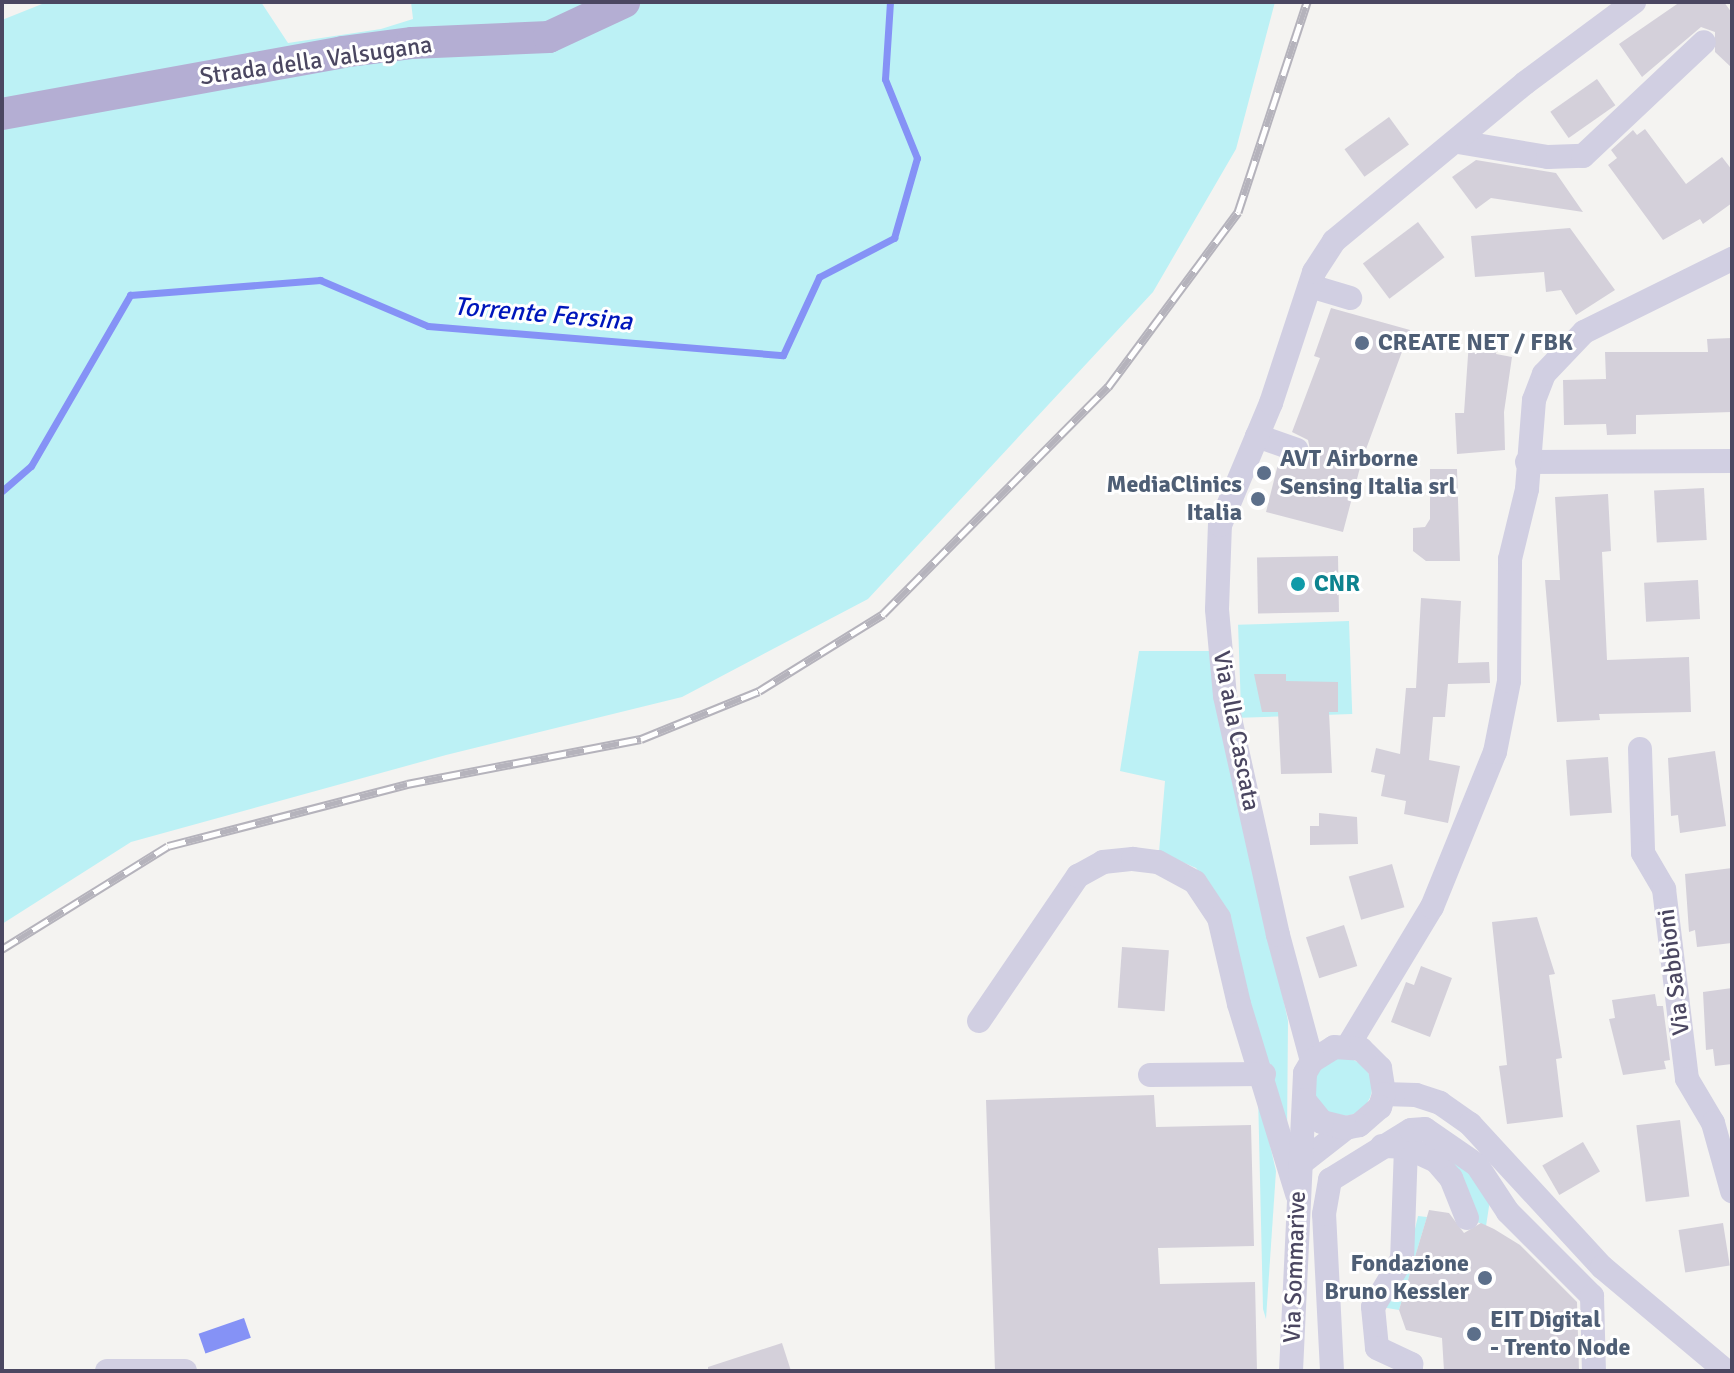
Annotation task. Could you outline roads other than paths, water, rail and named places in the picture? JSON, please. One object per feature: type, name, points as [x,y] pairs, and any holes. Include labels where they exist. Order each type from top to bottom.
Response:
[{"type":"main road","name":"Strada della Valsugana","points":[[2,114],[356,50],[549,37],[624,2]]},
{"type":"street","name":"Via alla Cascata","points":[[1312,1061],[1278,935],[1221,664],[1217,542],[1310,286],[1334,241],[1458,142],[1525,83],[1634,2]]},
{"type":"street","points":[[1458,142],[1548,157],[1583,156],[1704,42]]},
{"type":"street","points":[[1348,1046],[1432,907],[1495,752],[1509,681],[1510,559],[1527,489],[1534,400],[1544,374],[1559,356],[1612,316],[1732,259]]},
{"type":"street","points":[[1310,286],[1350,298]]},
{"type":"street","points":[[1257,436],[1297,450]]},
{"type":"street","points":[[1527,462],[1732,461]]},
{"type":"street","name":"Via Sabbioni","points":[[1640,749],[1643,853],[1664,889],[1687,1079],[1713,1123],[1732,1191]]},
{"type":"street","points":[[979,1021],[1078,876],[1103,862],[1158,862],[1195,882],[1219,918],[1239,1004],[1264,1074],[1297,1194]]},
{"type":"street","points":[[1348,1046],[1361,1049],[1380,1068],[1384,1094],[1371,1118],[1346,1128],[1320,1121],[1304,1100],[1305,1073],[1312,1061],[1334,1047],[1348,1046]]},
{"type":"street","points":[[1150,1075],[1264,1074]]},
{"type":"street","points":[[1384,1094],[1416,1095],[1440,1103],[1470,1124],[1602,1267],[1726,1371]]},
{"type":"street","name":"Via Sommarive","points":[[1291,1371],[1297,1194],[1304,1100]]},
{"type":"street","name":"Via Sommarive","points":[[1300,1164],[1346,1128]]},
{"type":"street","points":[[1332,1371],[1324,1214],[1330,1180],[1411,1130],[1425,1129],[1477,1165],[1508,1212],[1592,1296],[1594,1371]]},
{"type":"street","points":[[1382,1146],[1406,1147],[1436,1161],[1451,1178],[1467,1218]]},
{"type":"street","points":[[1406,1147],[1402,1259],[1373,1307],[1377,1348],[1411,1364],[1411,1371]]},
{"type":"street","points":[[107,1371],[185,1371]]},
{"type":"water","points":[[244,1318],[251,1338],[205,1353],[199,1334]]},
{"type":"waterway","name":"Torrente Fersina","points":[[2,491],[31,466],[130,295],[320,280],[428,326],[783,355],[819,277],[894,238],[917,158],[885,79],[890,2]]},
{"type":"railway","points":[[2,949],[168,846],[407,784],[641,739],[759,691],[883,614],[1108,387],[1238,212],[1307,2]]},
{"type":"place","name":"CREATE NET / FBK","points":[[1362,343]]},
{"type":"place","name":"AVT Airborne Sensing Italia srl","points":[[1264,473]]},
{"type":"place","name":"MediaClinics Italia","points":[[1258,499]]},
{"type":"place","name":"CNR","points":[[1298,584]]},
{"type":"place","name":"Fondazione Bruno Kessler","points":[[1485,1278]]},
{"type":"place","name":"EIT Digital - Trento Node","points":[[1474,1334]]}]
